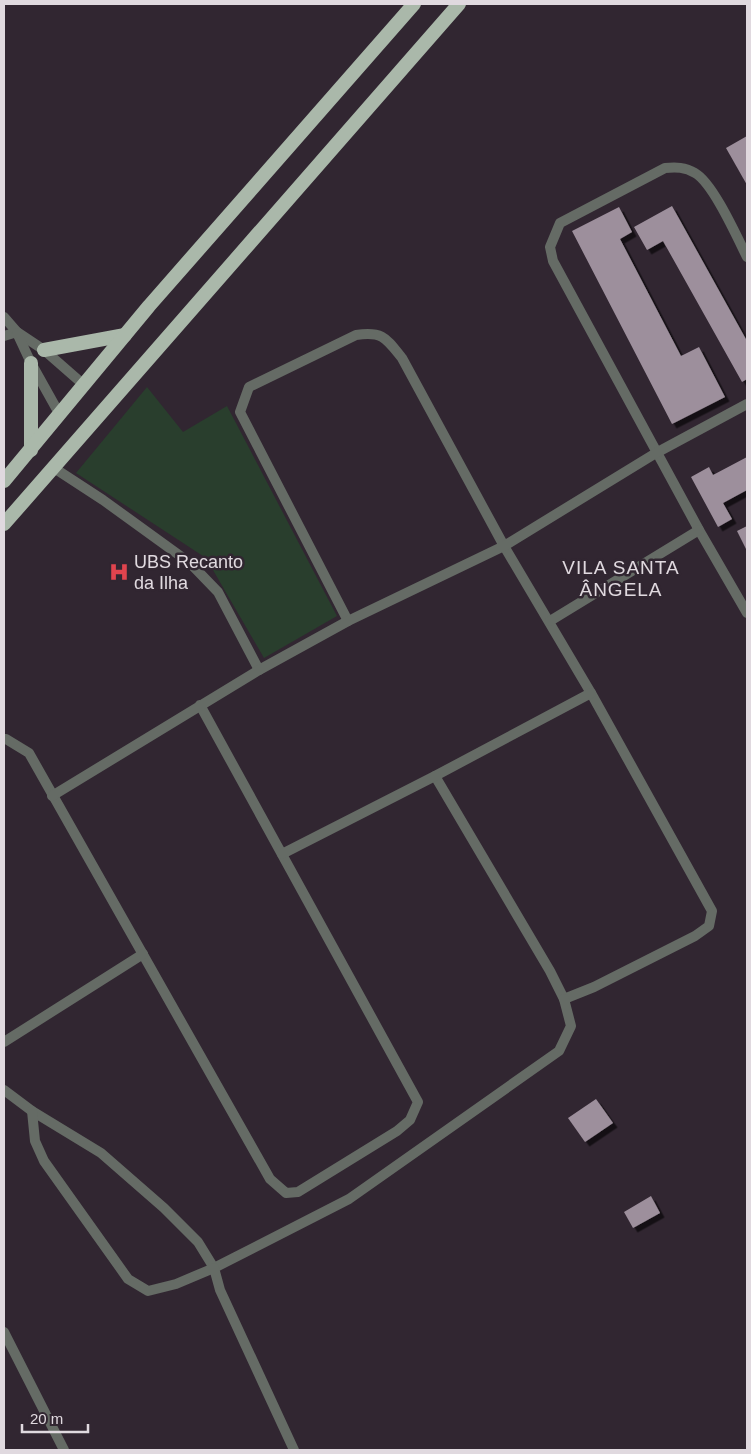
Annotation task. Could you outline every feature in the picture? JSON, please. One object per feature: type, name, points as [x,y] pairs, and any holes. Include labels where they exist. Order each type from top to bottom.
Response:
[{"type":"highway","points":[[4,481],[125,335],[414,4]]},
{"type":"highway","points":[[4,524],[459,4]]},
{"type":"highway","points":[[44,350],[125,335]]},
{"type":"highway","points":[[31,363],[31,450]]},
{"type":"street","points":[[746,610],[656,453],[553,261],[550,247],[560,223],[665,168],[680,167],[697,174],[715,197],[747,257]]},
{"type":"street","points":[[4,317],[17,332],[44,350],[84,385]]},
{"type":"street","points":[[4,336],[17,332]]},
{"type":"street","points":[[17,332],[31,363],[60,414]]},
{"type":"street","points":[[348,621],[240,412],[248,387],[356,335],[374,332],[385,337],[402,358],[504,546],[550,621],[712,911],[709,926],[695,936],[594,987],[564,999]]},
{"type":"street","points":[[52,796],[259,670],[348,621],[504,546],[656,453],[747,404]]},
{"type":"street","points":[[54,468],[103,500],[190,563],[218,592],[259,670]]},
{"type":"street","points":[[550,621],[699,530]]},
{"type":"street","points":[[282,854],[435,776],[590,692]]},
{"type":"street","points":[[4,739],[28,753],[144,954],[270,1179],[286,1193],[298,1192],[397,1131],[410,1120],[418,1102],[200,705]]},
{"type":"street","points":[[32,1112],[35,1141],[44,1161],[128,1279],[148,1291],[176,1284],[214,1268],[349,1199],[560,1051],[571,1026],[564,999],[550,971],[435,776]]},
{"type":"street","points":[[4,1042],[144,954]]},
{"type":"street","points":[[4,1090],[32,1112],[101,1153],[164,1208],[198,1242],[214,1268],[220,1290],[294,1450]]},
{"type":"street","points":[[4,1332],[64,1450]]},
{"type":"green space","points":[[147,387],[183,432],[227,406],[337,616],[264,658],[206,558],[76,473]]},
{"type":"building","points":[[747,136],[747,185],[726,148]]},
{"type":"building","points":[[672,206],[747,341],[747,379],[742,382],[663,241],[647,250],[634,227]]},
{"type":"building","points":[[619,207],[632,232],[620,239],[681,356],[699,347],[725,397],[672,424],[572,231]]},
{"type":"building","points":[[747,457],[747,490],[723,503],[732,519],[718,527],[691,477],[709,467],[713,475]]},
{"type":"building","points":[[747,526],[747,551],[737,531]]},
{"type":"building","points":[[596,1099],[613,1123],[585,1142],[568,1118]]},
{"type":"building","points":[[651,1196],[660,1213],[633,1228],[624,1212]]},
{"type":"place","name":"UBS Recanto da Ilha","points":[[119,572]]},
{"type":"district","name":"VILA SANTA ÂNGELA","points":[[621,578]]}]
